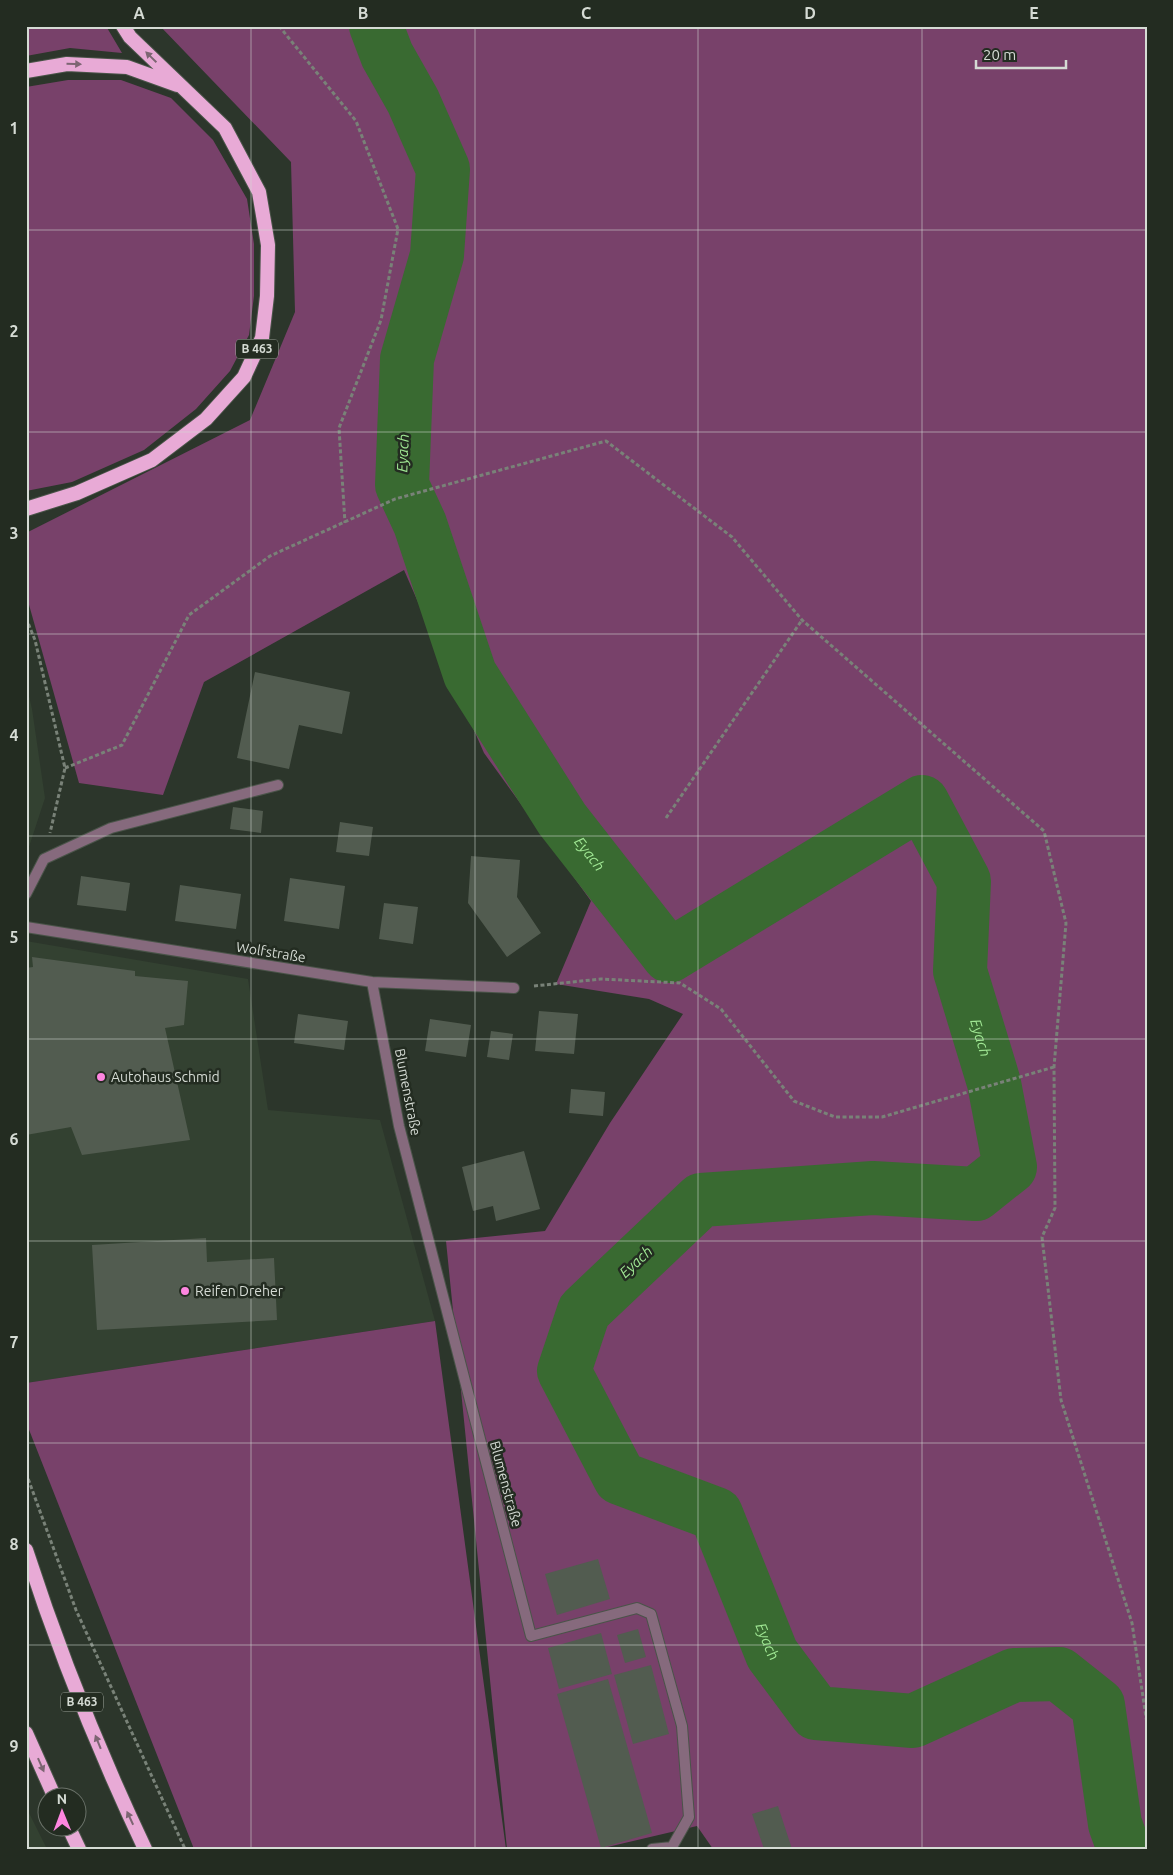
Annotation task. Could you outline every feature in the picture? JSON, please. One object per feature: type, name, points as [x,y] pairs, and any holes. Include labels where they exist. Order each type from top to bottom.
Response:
[{"type":"highway","name":"B 463","points":[[26,509],[77,493],[152,460],[206,419],[244,377],[262,338],[267,296],[268,245],[259,192],[225,128],[130,37],[123,26]]},
{"type":"highway","points":[[26,71],[67,64],[127,67],[182,86]]},
{"type":"highway","name":"B 463","points":[[26,1550],[48,1617],[116,1787],[145,1849]]},
{"type":"highway","points":[[26,1734],[50,1788]]},
{"type":"street","points":[[26,894],[44,860],[111,828],[278,785]]},
{"type":"street","name":"Wolfstraße","points":[[26,927],[372,982],[514,988]]},
{"type":"street","name":"Blumenstraße","points":[[372,982],[399,1126],[531,1636],[637,1608],[650,1614],[682,1726],[689,1817],[672,1847],[652,1849]]},
{"type":"path","points":[[279,26],[356,121],[398,229],[381,320],[339,428],[345,523]]},
{"type":"path","points":[[65,768],[122,745],[189,615],[270,556],[395,499],[606,441],[732,537],[802,620],[1044,831],[1066,923],[1054,1067],[1055,1208],[1042,1237],[1061,1400],[1132,1623],[1147,1724]]},
{"type":"path","points":[[26,618],[35,640],[65,768],[44,860]]},
{"type":"path","points":[[666,818],[802,620]]},
{"type":"path","points":[[514,988],[600,979],[680,983],[721,1009],[794,1101],[835,1117],[882,1117],[1054,1067]]},
{"type":"path","points":[[26,1474],[76,1610],[185,1849]]},
{"type":"shaded area","points":[[26,26],[106,26],[122,53],[70,48],[26,56]]},
{"type":"shaded area","points":[[160,26],[1147,26],[1147,1849],[713,1849],[697,1826],[599,1849],[507,1849],[446,1241],[545,1231],[610,1123],[683,1014],[649,999],[556,984],[591,901],[484,753],[404,570],[204,682],[163,795],[79,783],[26,594],[26,533],[250,420],[295,312],[291,162]]},
{"type":"shaded area","points":[[68,80],[121,80],[171,98],[213,140],[247,199],[254,244],[254,296],[249,335],[230,371],[196,409],[144,450],[72,482],[26,491],[26,87]]},
{"type":"shaded area","points":[[26,684],[32,709],[45,798],[26,856]]},
{"type":"shaded area","points":[[26,941],[248,979],[268,1110],[380,1120],[435,1321],[26,1383]]},
{"type":"shaded area","points":[[435,1321],[506,1849],[194,1849],[26,1422],[26,1383]]},
{"type":"shaded area","points":[[26,1807],[38,1831],[38,1838],[42,1838],[47,1849],[26,1849]]},
{"type":"building","points":[[255,672],[350,692],[342,734],[299,725],[289,769],[237,758]]},
{"type":"building","points":[[233,807],[263,811],[261,833],[230,829]]},
{"type":"building","points":[[340,822],[373,827],[369,856],[336,852]]},
{"type":"building","points":[[471,856],[520,860],[517,897],[541,933],[507,957],[468,903]]},
{"type":"building","points":[[81,876],[130,883],[126,911],[77,905]]},
{"type":"building","points":[[290,878],[345,886],[339,929],[284,921]]},
{"type":"building","points":[[180,885],[241,894],[236,929],[175,921]]},
{"type":"building","points":[[384,903],[418,907],[413,944],[379,939]]},
{"type":"building","name":"Autohaus Schmid","points":[[32,957],[135,971],[135,976],[188,981],[184,1025],[165,1028],[190,1140],[82,1155],[71,1127],[26,1135],[26,968],[33,967]]},
{"type":"building","points":[[539,1011],[578,1014],[574,1054],[535,1051]]},
{"type":"building","points":[[298,1014],[348,1021],[344,1050],[294,1043]]},
{"type":"building","points":[[430,1019],[471,1025],[466,1057],[425,1051]]},
{"type":"building","points":[[491,1031],[513,1034],[509,1060],[487,1057]]},
{"type":"building","points":[[571,1089],[605,1092],[603,1116],[569,1113]]},
{"type":"building","points":[[524,1151],[540,1209],[496,1221],[493,1206],[473,1211],[462,1167]]},
{"type":"building","name":"Reifen Dreher","points":[[206,1238],[207,1262],[274,1258],[277,1320],[97,1330],[92,1245]]},
{"type":"building","points":[[598,1559],[610,1599],[557,1615],[545,1574]]},
{"type":"building","points":[[638,1629],[646,1657],[625,1663],[617,1635]]},
{"type":"building","points":[[601,1633],[612,1674],[559,1689],[548,1648]]},
{"type":"building","points":[[651,1665],[669,1734],[633,1744],[614,1675]]},
{"type":"building","points":[[608,1679],[652,1833],[601,1848],[557,1694]]},
{"type":"building","points":[[778,1806],[792,1849],[764,1849],[752,1814]]},
{"type":"waterway","name":"Eyach","points":[[376,26],[387,55],[413,101],[443,169],[437,255],[407,359],[402,485],[420,524],[470,674],[562,819],[669,956],[922,802],[964,881],[960,971],[994,1083],[1010,1167],[976,1194],[873,1188],[701,1200],[584,1311],[564,1371],[620,1478],[716,1514],[772,1654],[816,1713],[913,1721],[1014,1675],[1059,1674],[1098,1705],[1115,1824],[1124,1849]]},
{"type":"place","name":"Autohaus Schmid","points":[[101,1077]]},
{"type":"place","name":"Reifen Dreher","points":[[185,1291]]}]
